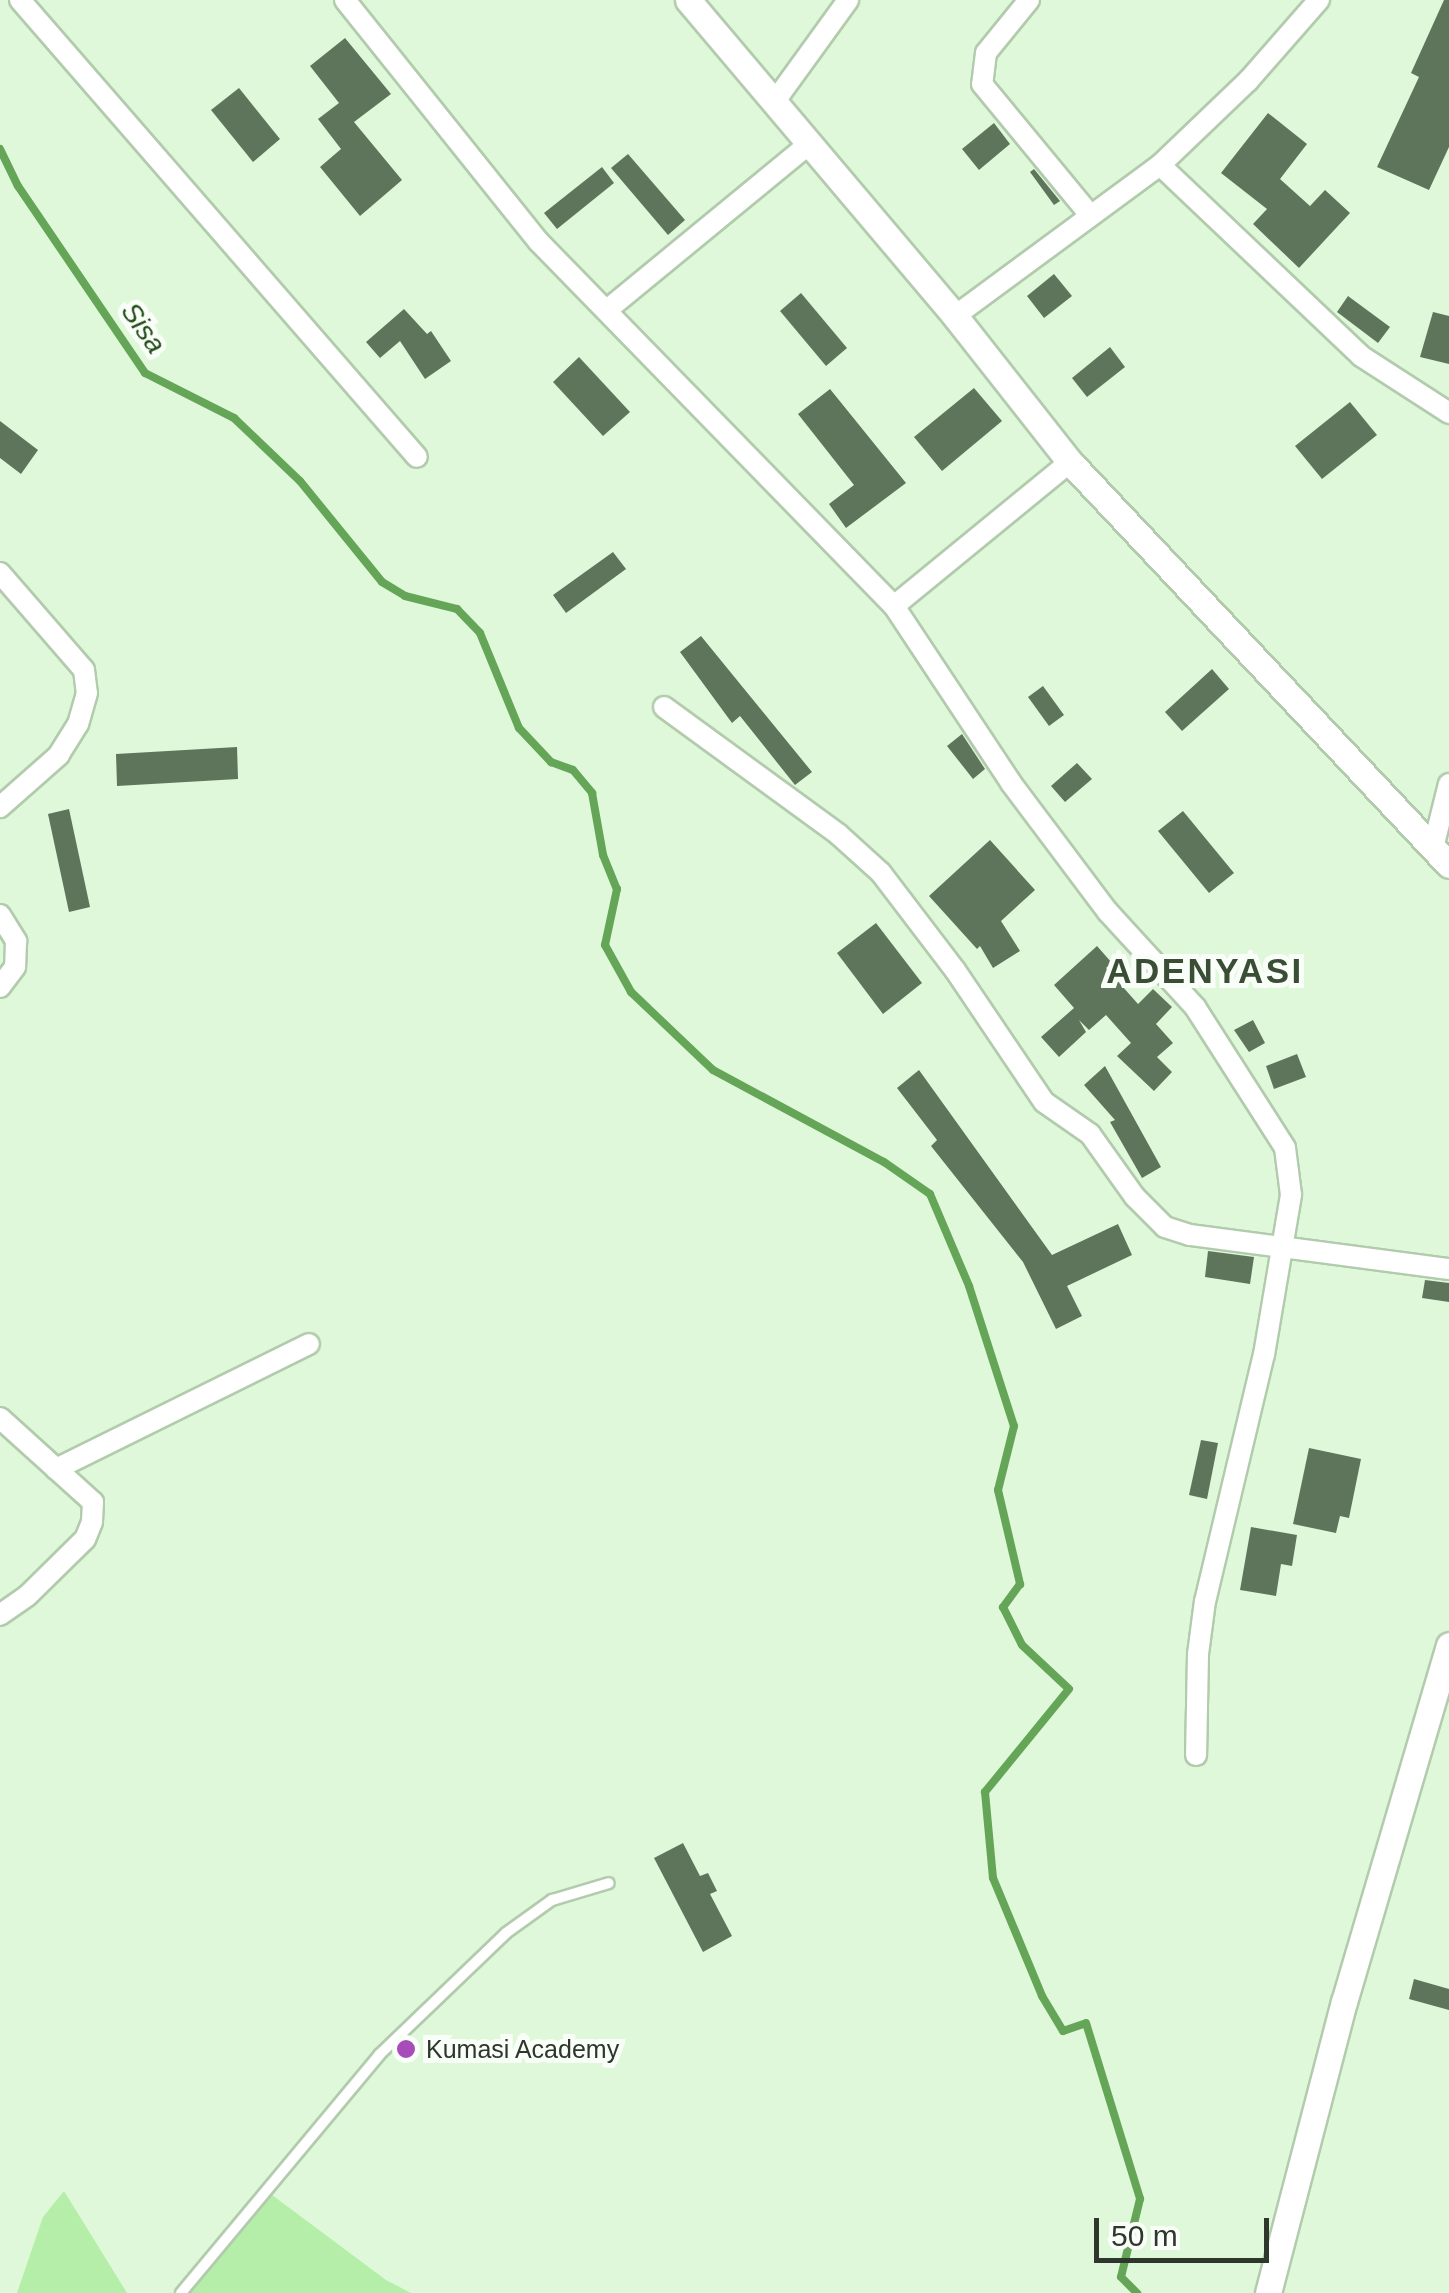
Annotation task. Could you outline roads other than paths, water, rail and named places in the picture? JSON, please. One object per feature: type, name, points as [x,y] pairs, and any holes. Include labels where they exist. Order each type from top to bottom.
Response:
[{"type":"street","points":[[20,0],[416,457]]},
{"type":"street","points":[[345,0],[539,242],[894,606],[1032,812],[1108,912],[1195,1007],[1285,1148],[1292,1194],[1264,1354],[1205,1602],[1198,1654],[1196,1755]]},
{"type":"street","points":[[688,0],[955,316],[1070,462],[1441,856]]},
{"type":"street","points":[[775,100],[848,0]]},
{"type":"street","points":[[1029,0],[986,53],[982,84],[1090,215]]},
{"type":"street","points":[[955,316],[1160,164],[1248,81],[1319,0]]},
{"type":"street","points":[[607,310],[810,143]]},
{"type":"street","points":[[1160,164],[1361,356],[1449,413]]},
{"type":"street","points":[[894,606],[1070,462]]},
{"type":"street","points":[[0,573],[84,670],[87,692],[78,724],[59,754],[0,806]]},
{"type":"street","points":[[664,707],[838,834],[881,873],[955,970],[1044,1102],[1090,1134],[1135,1197],[1165,1228],[1190,1235],[1282,1244],[1449,1269]]},
{"type":"street","points":[[1441,856],[1449,784]]},
{"type":"street","points":[[0,916],[16,941],[15,967],[0,986]]},
{"type":"street","points":[[56,1469],[308,1344]]},
{"type":"street","points":[[0,1418],[93,1502],[92,1522],[85,1539],[27,1596],[0,1615]]},
{"type":"street","points":[[1268,2293],[1344,2002],[1449,1644]]},
{"type":"lane","points":[[182,2293],[379,2055],[506,1934],[552,1900],[609,1884]]},
{"type":"waterway","name":"Sisa","points":[[0,149],[18,186],[145,373],[234,418],[300,481],[382,582],[405,596],[457,609],[480,633],[519,728],[551,762],[573,770],[592,793],[603,855],[617,889],[605,945],[631,992],[713,1070],[884,1162],[930,1194],[969,1286],[1014,1426],[998,1490],[1020,1584],[1003,1607],[1022,1645],[1069,1689],[985,1792],[993,1878],[1042,1996],[1063,2031],[1086,2023],[1140,2199],[1121,2277],[1137,2293]]},
{"type":"place","name":"Kumasi Academy","points":[[406,2049]]},
{"type":"district","name":"ADENYASI","points":[[1205,971]]}]
